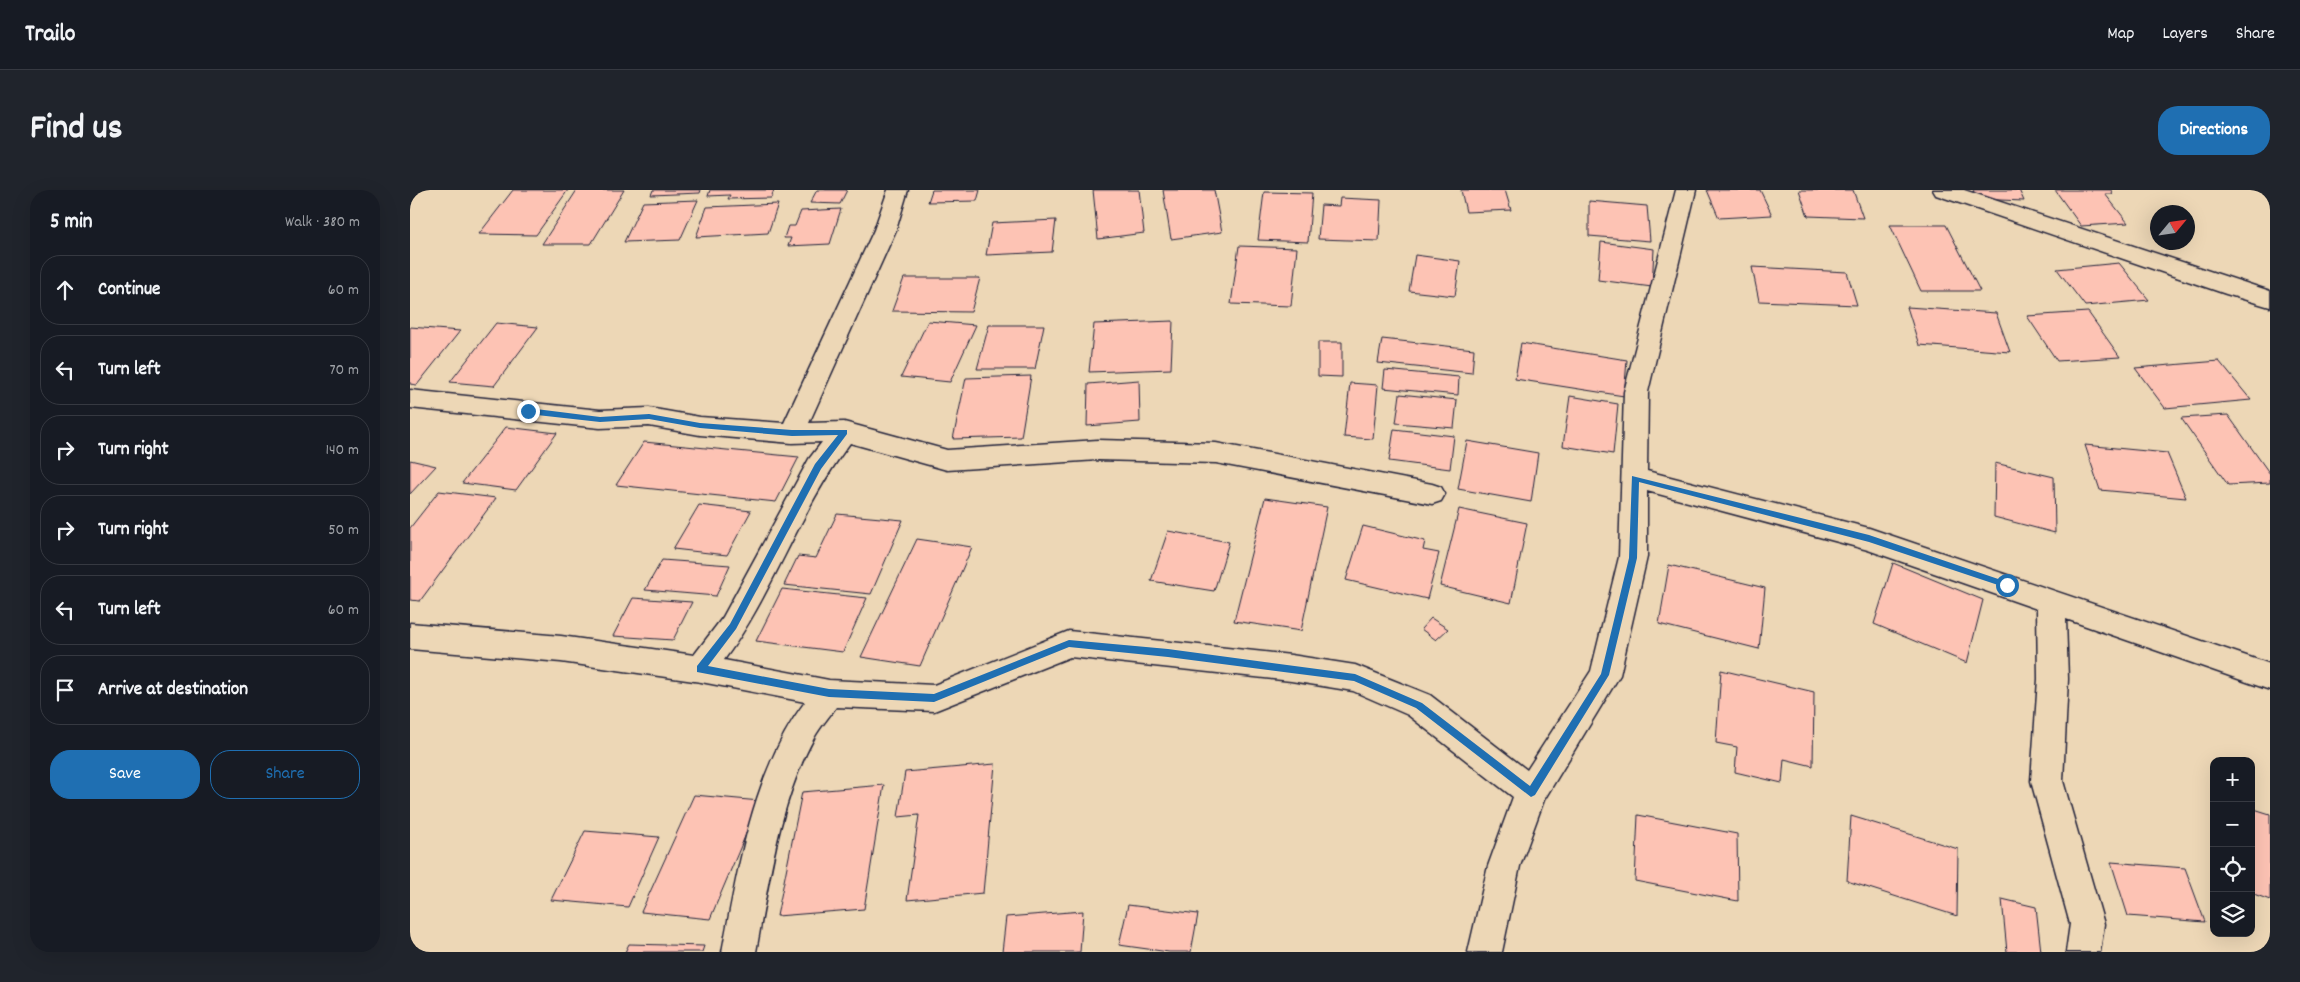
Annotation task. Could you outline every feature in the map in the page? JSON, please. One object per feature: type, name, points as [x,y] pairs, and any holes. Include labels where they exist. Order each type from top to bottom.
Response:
[{"type":"street","points":[[792,433],[885,230],[898,190]]},
{"type":"street","points":[[1485,952],[1504,866],[1531,792],[1605,675],[1633,558],[1636,392],[1686,190]]},
{"type":"street","points":[[1943,190],[2270,299]]},
{"type":"street","points":[[410,399],[600,419],[649,417],[700,426],[792,433],[844,432],[947,460],[1098,450],[1216,453],[1432,494]]},
{"type":"street","points":[[700,669],[733,626],[818,466],[844,432]]},
{"type":"street","points":[[1635,478],[1869,539],[2051,600],[2270,678]]},
{"type":"street","points":[[2051,600],[2053,679],[2047,782],[2087,924],[2083,952]]},
{"type":"street","points":[[410,636],[561,649],[700,669],[829,693],[934,698],[1069,644],[1291,668],[1355,678],[1419,705],[1531,792]]},
{"type":"street","points":[[739,952],[755,868],[780,776],[804,726],[829,693]]},
{"type":"building","points":[[513,190],[568,190],[536,235],[479,234]]},
{"type":"building","points":[[577,190],[624,190],[591,244],[542,244]]},
{"type":"building","points":[[653,190],[701,190],[700,193],[651,195]]},
{"type":"building","points":[[710,190],[774,190],[771,198],[728,199],[730,195],[708,196]]},
{"type":"building","points":[[817,190],[847,190],[840,204],[810,203]]},
{"type":"building","points":[[932,190],[980,190],[977,201],[928,202]]},
{"type":"building","points":[[1093,190],[1139,190],[1144,233],[1098,239]]},
{"type":"building","points":[[1163,190],[1214,190],[1222,232],[1171,239]]},
{"type":"building","points":[[1461,190],[1505,190],[1511,210],[1466,212]]},
{"type":"building","points":[[1707,190],[1760,190],[1772,215],[1719,218]]},
{"type":"building","points":[[1799,190],[1853,190],[1863,218],[1808,216]]},
{"type":"building","points":[[1973,190],[2019,190],[2024,201],[1977,199]]},
{"type":"building","points":[[2055,190],[2111,190],[2113,194],[2105,194],[2128,223],[2081,226]]},
{"type":"building","points":[[1264,192],[1312,193],[1308,242],[1258,240]]},
{"type":"building","points":[[1340,198],[1381,200],[1379,241],[1318,239],[1321,205],[1339,206]]},
{"type":"building","points":[[698,200],[680,240],[624,242],[643,202]]},
{"type":"building","points":[[1589,201],[1647,206],[1650,241],[1589,236]]},
{"type":"building","points":[[778,204],[768,233],[696,237],[707,207]]},
{"type":"building","points":[[841,209],[830,244],[788,246],[791,238],[784,238],[788,226],[795,226],[801,211]]},
{"type":"building","points":[[1056,220],[1052,252],[986,255],[992,223]]},
{"type":"building","points":[[1890,225],[1946,225],[1980,291],[1921,291]]},
{"type":"building","points":[[1601,242],[1654,249],[1652,287],[1598,280]]},
{"type":"building","points":[[1239,246],[1297,248],[1291,306],[1231,304]]},
{"type":"building","points":[[1415,255],[1460,261],[1455,296],[1409,291]]},
{"type":"building","points":[[2119,263],[2149,300],[2085,306],[2057,269]]},
{"type":"building","points":[[1752,267],[1847,272],[1857,305],[1759,301]]},
{"type":"building","points":[[904,278],[980,278],[971,312],[892,311]]},
{"type":"building","points":[[1907,307],[1996,313],[2010,352],[1919,345]]},
{"type":"building","points":[[2088,312],[2120,357],[2057,361],[2027,316]]},
{"type":"building","points":[[928,321],[976,325],[950,382],[901,377]]},
{"type":"building","points":[[1173,321],[1171,369],[1089,372],[1094,324]]},
{"type":"building","points":[[496,323],[538,327],[494,386],[450,382]]},
{"type":"building","points":[[989,325],[1044,325],[1035,369],[977,369]]},
{"type":"building","points":[[410,327],[460,331],[417,385],[410,384]]},
{"type":"building","points":[[1382,339],[1474,349],[1472,373],[1378,363]]},
{"type":"building","points":[[1318,342],[1342,342],[1342,377],[1318,376]]},
{"type":"building","points":[[1521,343],[1627,360],[1624,396],[1515,379]]},
{"type":"building","points":[[2219,361],[2251,400],[2165,408],[2135,368]]},
{"type":"building","points":[[1385,370],[1459,377],[1458,395],[1383,388]]},
{"type":"building","points":[[1031,376],[1021,437],[953,439],[966,378]]},
{"type":"building","points":[[1139,380],[1140,422],[1087,426],[1088,384]]},
{"type":"building","points":[[1350,383],[1378,385],[1373,439],[1344,437]]},
{"type":"building","points":[[1400,394],[1457,400],[1454,428],[1396,423]]},
{"type":"building","points":[[1570,396],[1618,404],[1613,454],[1563,446]]},
{"type":"building","points":[[2228,415],[2270,474],[2270,483],[2228,485],[2181,418]]},
{"type":"building","points":[[506,427],[557,433],[516,490],[462,483]]},
{"type":"building","points":[[1394,429],[1454,436],[1450,469],[1389,461]]},
{"type":"building","points":[[1467,441],[1538,453],[1531,502],[1458,489]]},
{"type":"building","points":[[644,442],[799,457],[776,502],[616,485]]},
{"type":"building","points":[[2085,445],[2167,453],[2186,498],[2100,490]]},
{"type":"building","points":[[410,460],[436,466],[410,494]]},
{"type":"building","points":[[1995,463],[2054,477],[2055,533],[1994,517]]},
{"type":"building","points":[[439,491],[496,498],[420,601],[410,600],[410,528]]},
{"type":"building","points":[[1265,498],[1327,507],[1301,631],[1234,621]]},
{"type":"building","points":[[699,505],[751,511],[727,555],[673,549]]},
{"type":"building","points":[[1459,509],[1527,523],[1511,603],[1440,586]]},
{"type":"building","points":[[837,514],[903,520],[871,594],[784,585],[798,556],[816,558]]},
{"type":"building","points":[[1363,526],[1425,541],[1423,550],[1439,553],[1427,599],[1346,580]]},
{"type":"building","points":[[1168,531],[1229,542],[1214,591],[1151,581]]},
{"type":"building","points":[[917,539],[972,547],[920,666],[861,657]]},
{"type":"building","points":[[662,560],[730,565],[716,596],[645,590]]},
{"type":"building","points":[[1893,563],[1983,600],[1967,663],[1874,624]]},
{"type":"building","points":[[1669,565],[1765,588],[1759,649],[1659,624]]},
{"type":"building","points":[[782,589],[867,598],[843,652],[756,641]]},
{"type":"building","points":[[633,598],[692,602],[673,640],[613,636]]},
{"type":"building","points":[[1431,618],[1448,629],[1436,640],[1421,629]]},
{"type":"building","points":[[1721,670],[1814,692],[1813,766],[1784,759],[1782,783],[1735,772],[1737,747],[1716,743]]},
{"type":"building","points":[[995,764],[983,893],[907,900],[919,815],[898,817],[905,772]]},
{"type":"building","points":[[884,785],[864,909],[777,916],[802,792]]},
{"type":"building","points":[[694,795],[760,801],[710,919],[641,912]]},
{"type":"building","points":[[2255,809],[2270,814],[2270,900],[2255,894]]},
{"type":"building","points":[[1638,815],[1737,834],[1738,901],[1635,881]]},
{"type":"building","points":[[1851,816],[1958,849],[1957,916],[1847,881]]},
{"type":"building","points":[[585,831],[659,837],[628,907],[551,900]]},
{"type":"building","points":[[2111,862],[2185,868],[2205,922],[2128,916]]},
{"type":"building","points":[[2002,899],[2036,907],[2041,952],[2007,952]]},
{"type":"building","points":[[1128,905],[1198,914],[1191,952],[1169,952],[1119,945]]},
{"type":"building","points":[[1083,911],[1080,952],[1002,952],[1006,917]]},
{"type":"building","points":[[629,944],[704,946],[702,952],[625,952]]},
{"type":"route","points":[[528,411],[600,419],[649,417],[700,426],[792,433],[844,432],[818,466],[733,626],[700,669],[829,693],[934,698],[991,677],[1069,644],[1168,653],[1291,668],[1355,678],[1419,705],[1531,792],[1605,675],[1633,558],[1635,478],[1869,539],[2007,585]]}]
